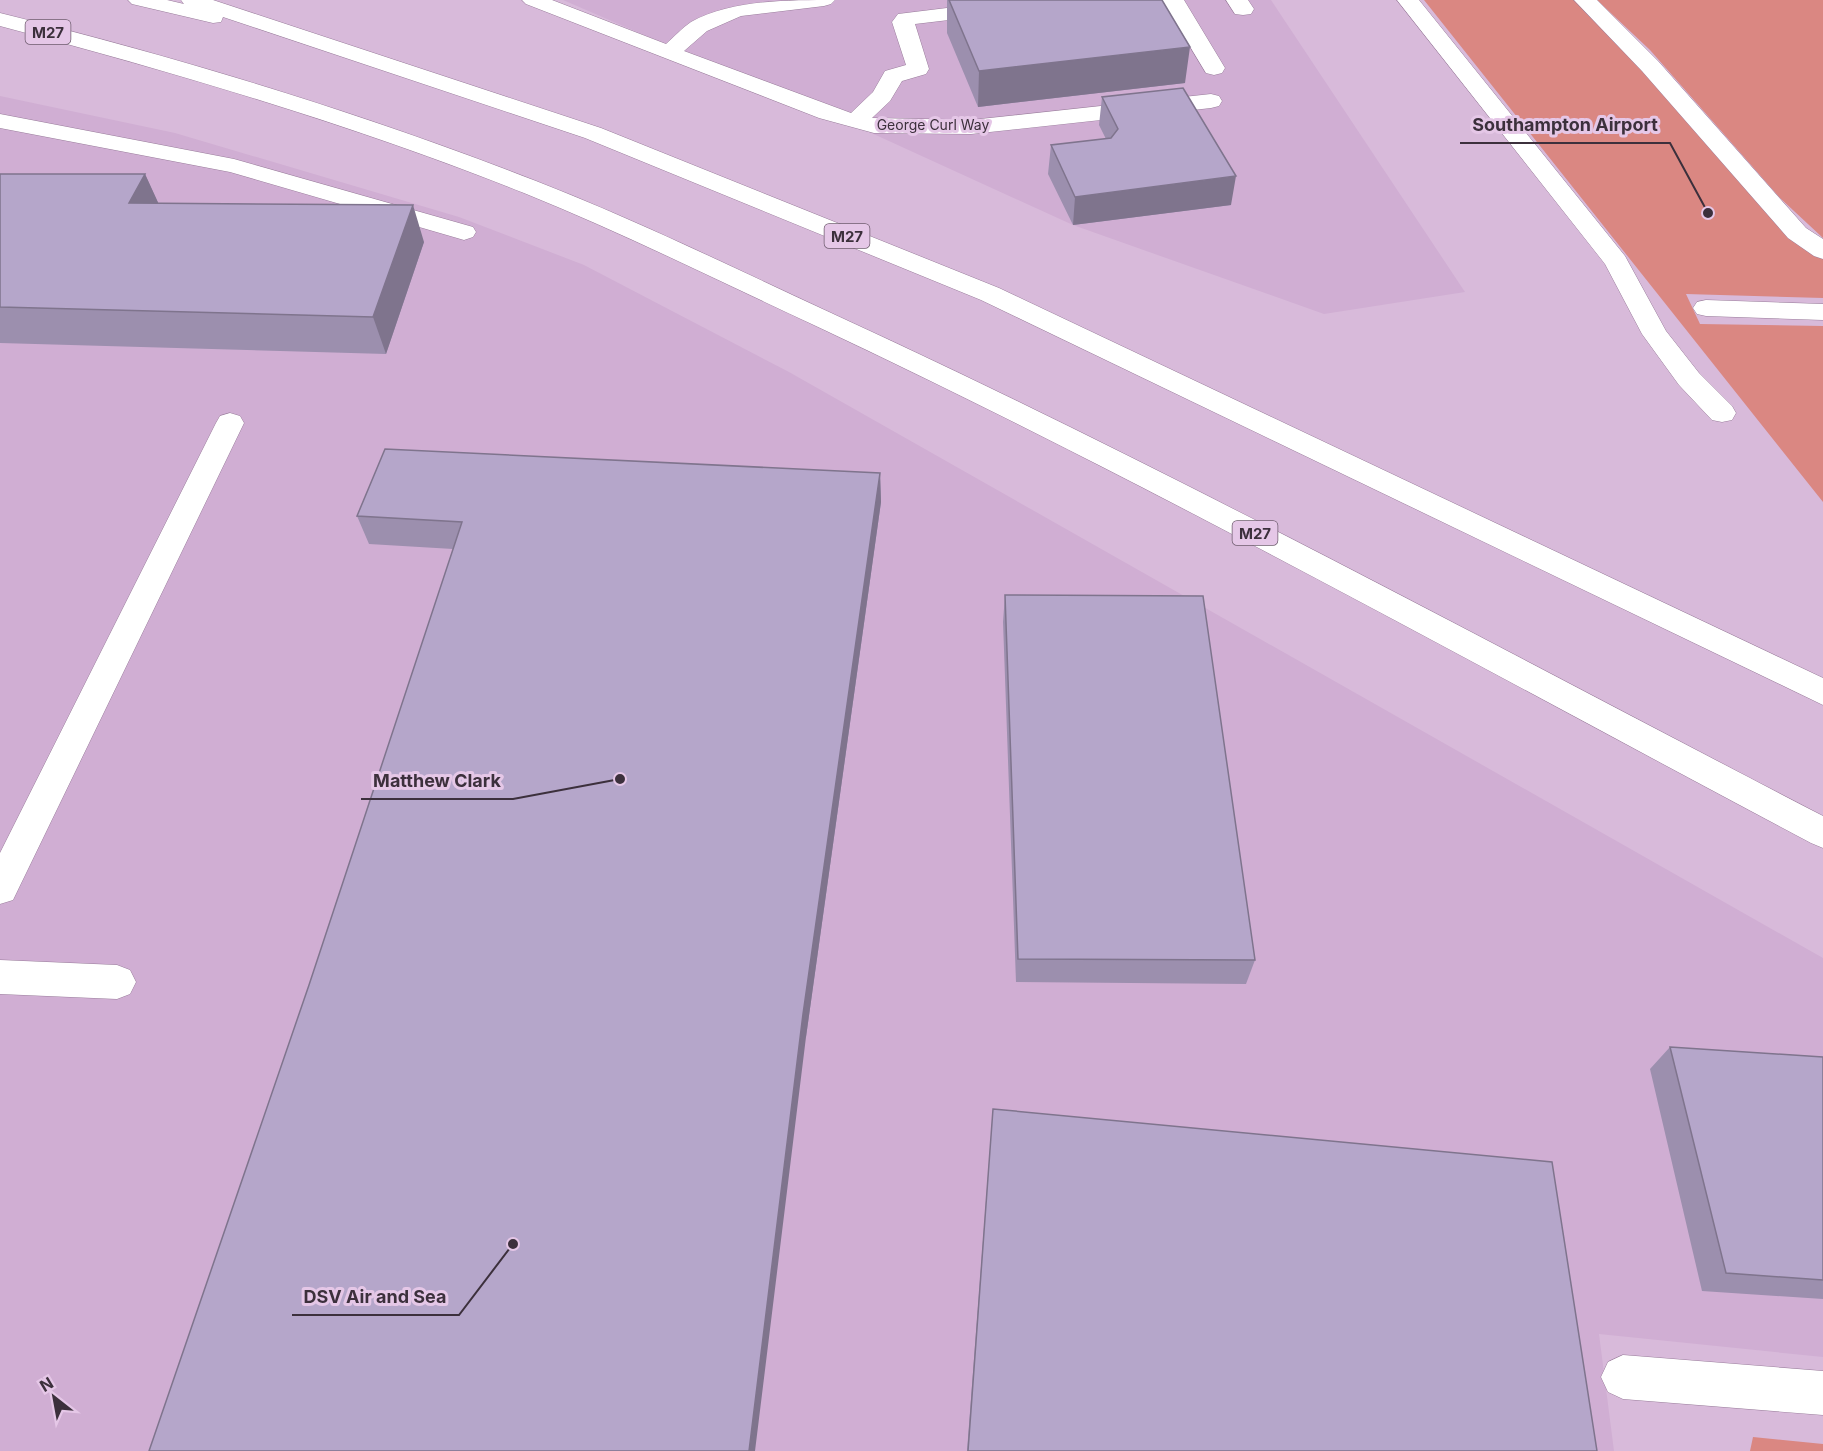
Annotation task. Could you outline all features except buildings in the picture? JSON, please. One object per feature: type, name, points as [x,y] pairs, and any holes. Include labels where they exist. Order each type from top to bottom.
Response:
[{"type":"main road","name":"M27","points":[[139,0],[291,34]]},
{"type":"main road","name":"M27","points":[[192,0],[593,133],[990,294],[1823,692]]},
{"type":"main road","name":"George Curl Way","points":[[533,0],[671,51],[827,113],[874,126],[971,127],[1211,101]]},
{"type":"main road","points":[[671,51],[699,26],[737,10],[824,0]]},
{"type":"main road","points":[[856,121],[882,96],[893,76],[918,69],[903,22],[906,19],[1066,0]]},
{"type":"main road","points":[[1173,0],[1214,68]]},
{"type":"main road","points":[[1408,0],[1616,262],[1654,334],[1689,379],[1722,413]]},
{"type":"main road","points":[[1585,0],[1650,66],[1797,233],[1823,251]]},
{"type":"main road","name":"M27","points":[[0,19],[97,44],[357,126],[530,187],[898,352],[1308,560],[1823,833]]},
{"type":"main road","name":"M27","points":[[0,33],[97,44]]},
{"type":"main road","points":[[0,121],[234,166],[464,232]]},
{"type":"main road","points":[[1706,308],[1823,312]]},
{"type":"main road","points":[[0,889],[230,423]]},
{"type":"main road","points":[[0,977],[117,982]]},
{"type":"main road","points":[[1623,1377],[1823,1393]]},
{"type":"shaded area","points":[[563,0],[1271,0],[1465,292],[1324,314],[1073,225],[878,136]]},
{"type":"shaded area","points":[[1424,0],[1578,0],[1823,255],[1823,298],[1686,294],[1700,324],[1823,326],[1823,502]]},
{"type":"shaded area","points":[[1597,0],[1823,0],[1823,238],[1780,198],[1650,50]]},
{"type":"shaded area","points":[[0,96],[175,133],[459,217],[584,265],[789,372],[1823,958],[1823,1357],[1599,1334],[1614,1451],[0,1451]]},
{"type":"shaded area","points":[[1753,1437],[1823,1444],[1823,1451],[1750,1451]]},
{"type":"place","name":"Southampton Airport","points":[[1708,213]]},
{"type":"place","name":"Matthew Clark","points":[[620,779]]},
{"type":"place","name":"DSV Air and Sea","points":[[513,1244]]}]
